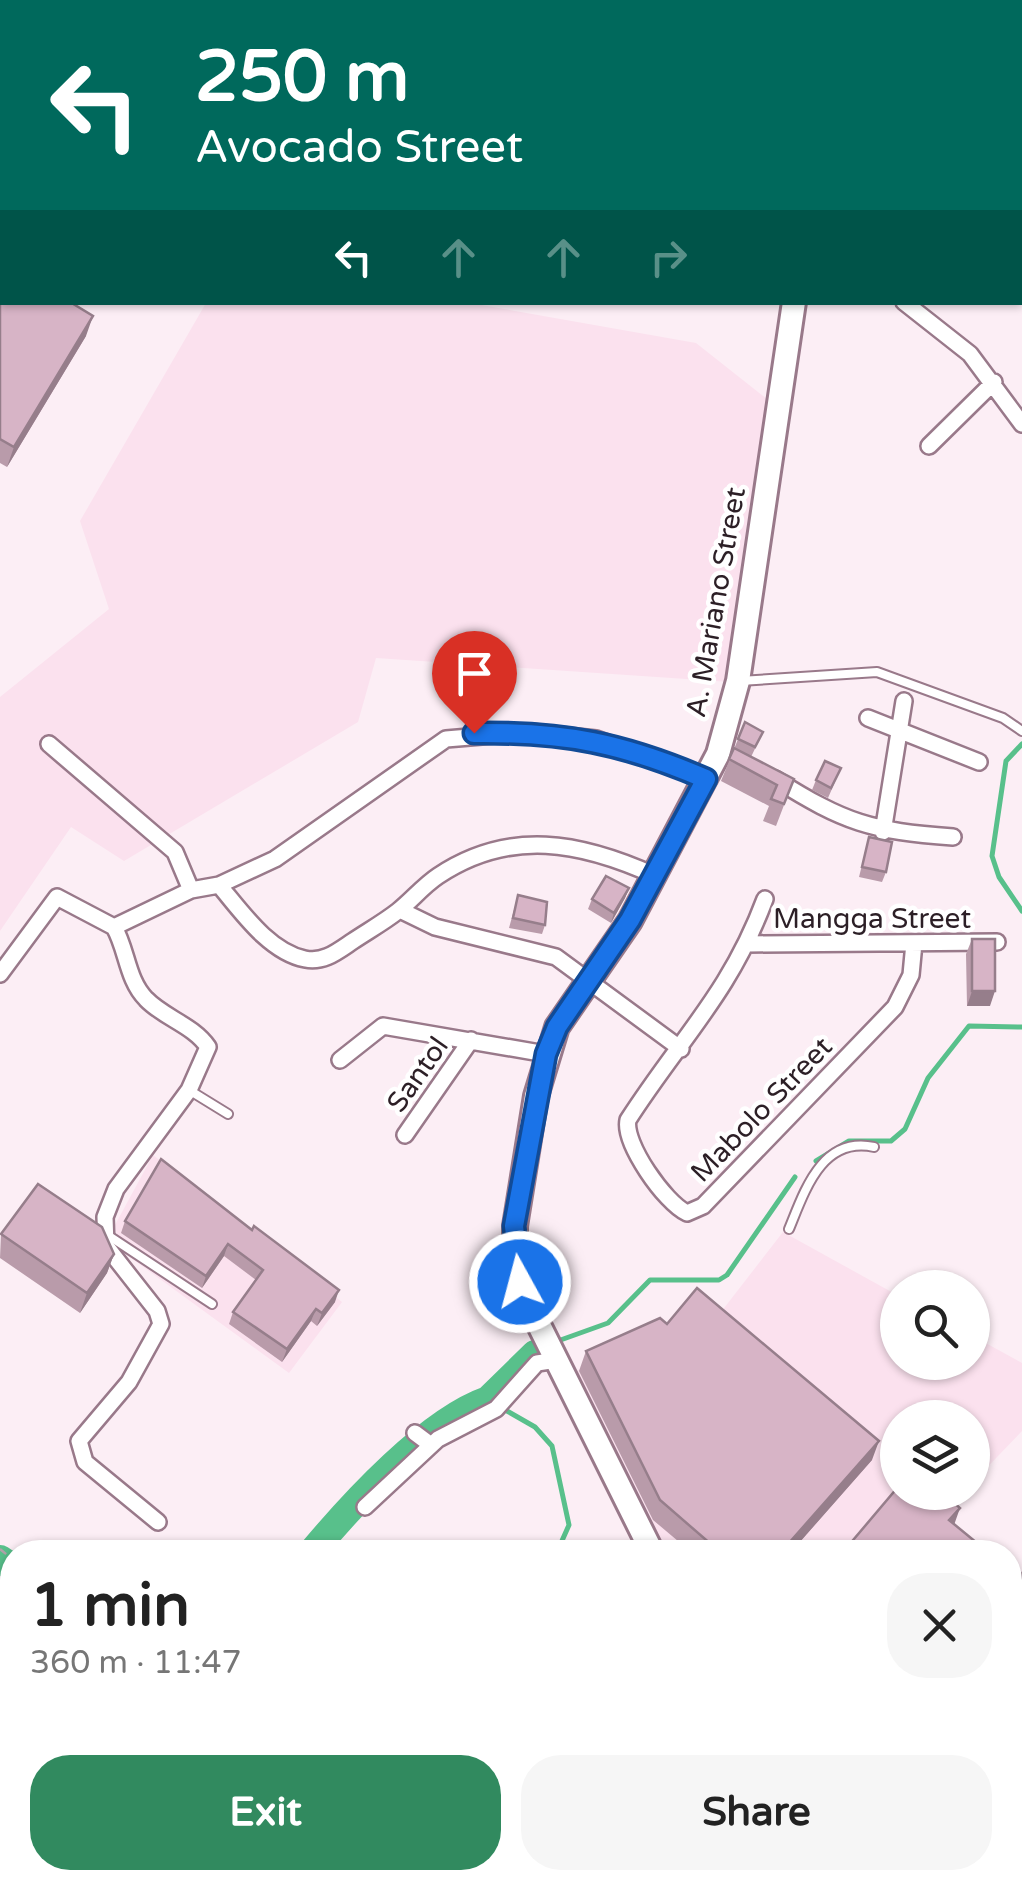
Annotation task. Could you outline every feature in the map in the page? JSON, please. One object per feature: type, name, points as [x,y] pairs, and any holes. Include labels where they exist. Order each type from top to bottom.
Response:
[{"type":"street","name":"A. Mariano Street","points":[[646,1540],[520,1282],[514,1226],[546,1054],[557,1027],[592,981],[656,876],[706,779],[726,757],[794,305]]},
{"type":"street","points":[[908,305],[970,354],[1022,424]]},
{"type":"street","points":[[930,446],[994,382]]},
{"type":"street","points":[[883,832],[904,701]]},
{"type":"street","points":[[868,718],[979,762]]},
{"type":"street","points":[[114,927],[191,890],[219,885],[275,859],[422,753],[456,736],[529,732],[596,740],[706,779]]},
{"type":"street","points":[[48,744],[175,852],[191,890]]},
{"type":"street","points":[[764,772],[818,806],[883,832],[953,837]]},
{"type":"street","points":[[219,885],[251,923],[287,952],[306,960],[328,958],[400,910],[436,877],[505,844],[554,843],[589,849],[656,876]]},
{"type":"street","points":[[0,974],[57,897],[114,927],[138,990],[208,1047],[189,1090],[116,1189],[102,1231],[122,1272],[158,1312],[161,1324],[129,1382],[78,1441],[86,1462],[158,1522]]},
{"type":"street","name":"Mangga Street","points":[[626,1128],[720,996],[748,944],[765,899]]},
{"type":"street","points":[[400,910],[449,931],[556,958],[681,1048]]},
{"type":"street","name":"Mangga Street","points":[[748,944],[996,942]]},
{"type":"street","name":"Mabolo Street","points":[[626,1128],[631,1145],[670,1201],[686,1212],[704,1206],[895,1007],[911,975],[914,943]]},
{"type":"street","points":[[340,1060],[383,1026],[546,1054]]},
{"type":"street","name":"Santol","points":[[405,1135],[470,1040]]},
{"type":"street","points":[[365,1507],[375,1483],[424,1440],[496,1408],[552,1352]]},
{"type":"lane","points":[[738,681],[877,672],[1004,718],[1022,731]]},
{"type":"lane","points":[[189,1090],[228,1114]]},
{"type":"lane","points":[[788,1229],[808,1184],[838,1150],[850,1143],[874,1148]]},
{"type":"lane","points":[[102,1231],[212,1304]]},
{"type":"shaded area","points":[[205,305],[481,305],[696,343],[767,399],[731,682],[376,658],[358,722],[124,861],[71,827],[0,931],[0,697],[109,609],[80,521]]},
{"type":"shaded area","points":[[153,1155],[342,1302],[289,1373],[120,1250],[115,1225]]},
{"type":"shaded area","points":[[783,1232],[880,1286],[880,1380],[990,1380],[990,1345],[1022,1363],[1022,1431],[990,1464],[990,1400],[880,1400],[880,1510],[946,1510],[940,1516],[971,1540],[633,1540],[603,1455],[567,1375],[648,1339],[686,1305],[721,1312]]},
{"type":"building","points":[[0,305],[75,305],[93,316],[14,447],[0,439]]},
{"type":"building","points":[[745,722],[763,732],[755,747],[738,739]]},
{"type":"building","points":[[734,748],[794,779],[784,804],[771,799],[777,785],[729,759]]},
{"type":"building","points":[[825,761],[841,768],[831,788],[816,780]]},
{"type":"building","points":[[869,837],[892,842],[886,872],[862,867]]},
{"type":"building","points":[[606,876],[629,888],[614,913],[592,899]]},
{"type":"building","points":[[518,895],[547,902],[545,925],[513,918]]},
{"type":"building","points":[[972,939],[995,939],[995,991],[972,991]]},
{"type":"building","points":[[161,1159],[252,1230],[254,1226],[339,1290],[322,1313],[316,1309],[287,1349],[233,1312],[263,1270],[228,1244],[206,1276],[125,1221]]},
{"type":"building","points":[[38,1184],[102,1227],[114,1254],[87,1293],[1,1234]]},
{"type":"building","points":[[697,1288],[879,1441],[792,1540],[706,1540],[660,1500],[586,1351],[660,1318],[667,1324]]},
{"type":"building","points":[[880,1508],[958,1510],[949,1520],[973,1540],[853,1540]]},
{"type":"waterway","points":[[1022,744],[1006,761],[992,856],[999,877],[1022,911]]},
{"type":"waterway","points":[[816,1161],[849,1141],[891,1141],[905,1129],[928,1078],[969,1026],[1022,1027]]},
{"type":"waterway","points":[[555,1342],[608,1323],[650,1280],[719,1280],[727,1275],[795,1177]]},
{"type":"waterway","points":[[488,1400],[535,1354]]},
{"type":"waterway","points":[[323,1540],[417,1444],[465,1411],[488,1400],[495,1404]]},
{"type":"waterway","points":[[507,1411],[535,1427],[552,1446],[569,1525],[562,1540]]},
{"type":"route","points":[[474,733],[529,732],[596,740],[706,779],[656,876],[592,981],[557,1027],[546,1054],[514,1226],[520,1282]]}]
